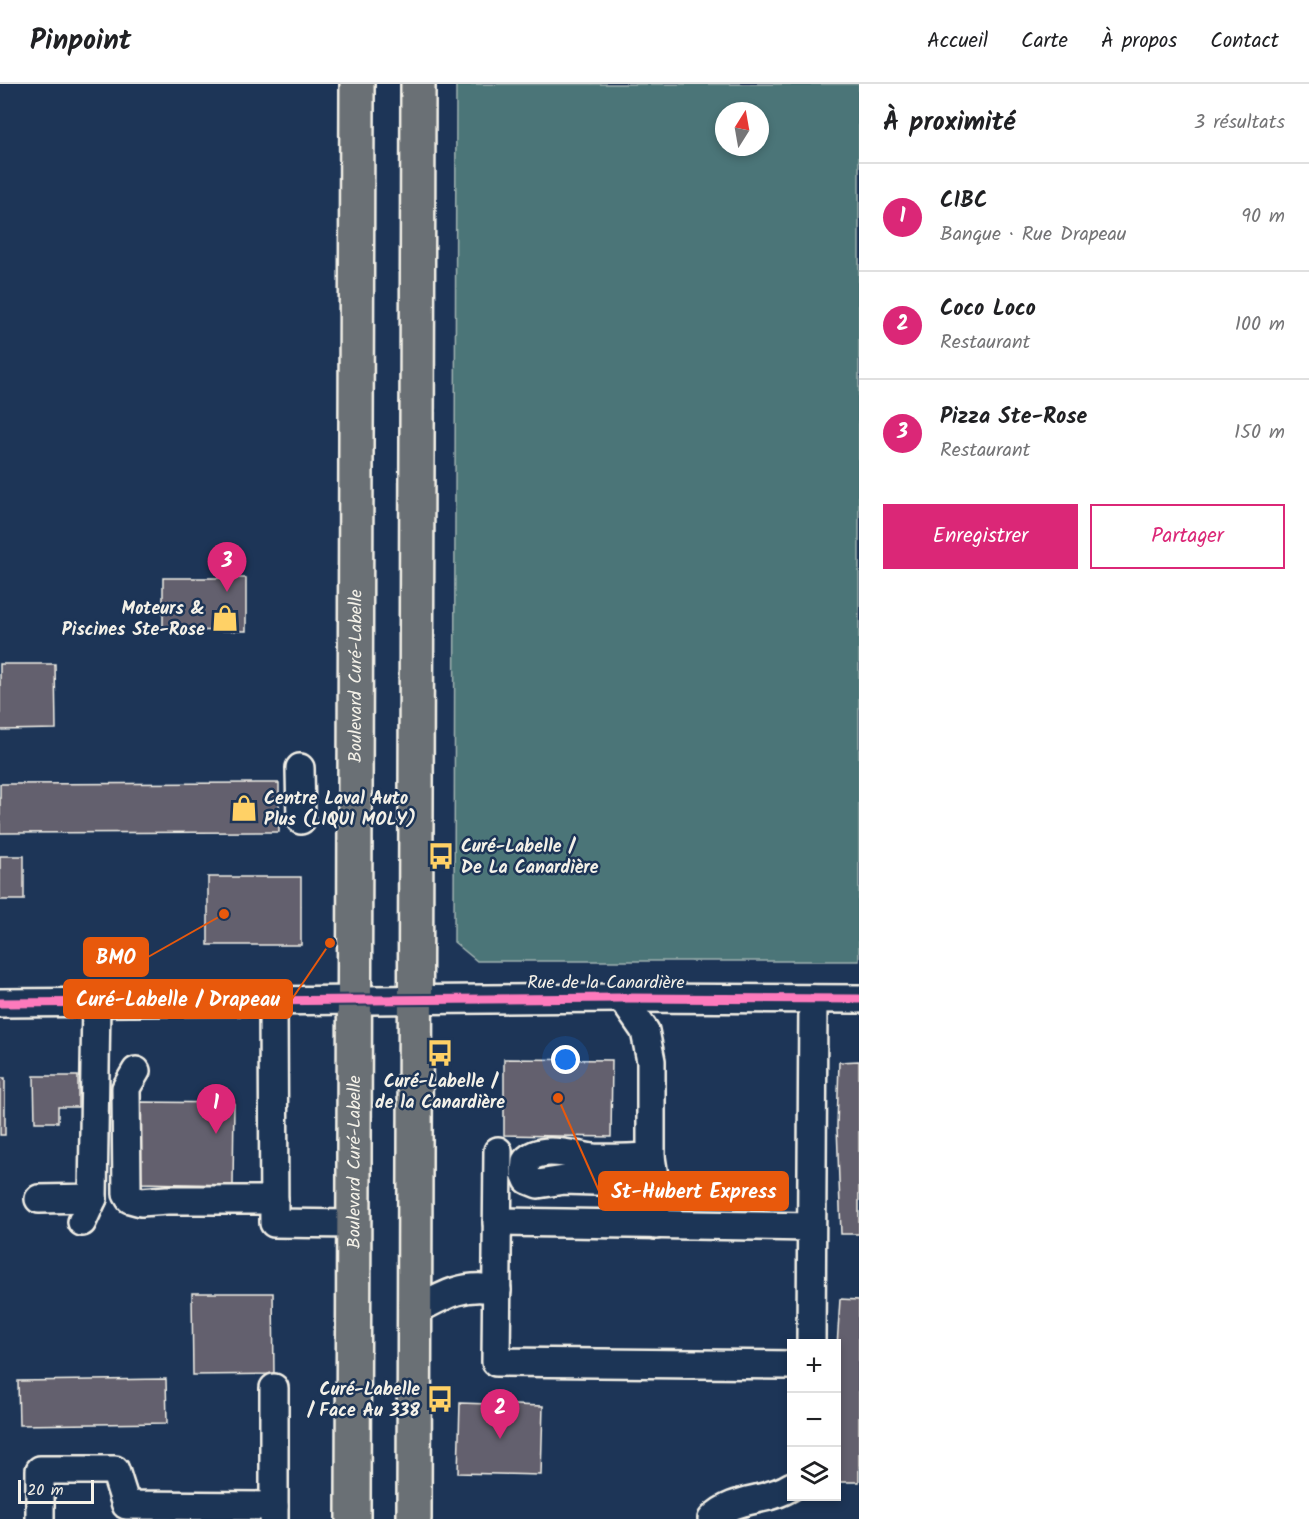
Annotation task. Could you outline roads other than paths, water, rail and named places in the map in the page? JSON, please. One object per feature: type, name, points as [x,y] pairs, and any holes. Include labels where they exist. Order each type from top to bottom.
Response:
[{"type":"main road","name":"Boulevard Curé-Labelle","points":[[353,1519],[357,84]]},
{"type":"main road","points":[[414,1519],[418,84]]},
{"type":"street","points":[[300,768],[301,820]]},
{"type":"street","name":"Rue de la Canardière","points":[[0,1003],[622,998],[859,999]]},
{"type":"street","points":[[622,998],[640,1022],[649,1045],[656,1225]]},
{"type":"street","points":[[811,1339],[813,999]]},
{"type":"street","points":[[273,1001],[274,1223],[353,1224]]},
{"type":"street","points":[[82,1222],[93,1198],[96,1002]]},
{"type":"street","points":[[136,1071],[126,1088],[127,1194],[130,1199],[141,1202],[274,1200]]},
{"type":"street","points":[[498,1151],[496,1362],[787,1365]]},
{"type":"street","points":[[39,1199],[93,1198]]},
{"type":"street","points":[[498,1222],[811,1227]]},
{"type":"street","points":[[415,1311],[465,1288],[484,1287],[497,1290]]},
{"type":"street","points":[[40,1519],[40,1470],[115,1470],[126,1505],[274,1513],[274,1388]]},
{"type":"street","points":[[712,1519],[731,1505],[774,1494],[787,1488]]},
{"type":"place","name":"Pizza Ste-Rose","points":[[227,592]]},
{"type":"place","name":"Moteurs & Piscines Ste-Rose","points":[[225,618]]},
{"type":"place","name":"Centre Laval Auto Plus (LIQUI MOLY)","points":[[244,808]]},
{"type":"place","name":"Curé-Labelle / De La Canardière","points":[[441,856]]},
{"type":"place","name":"BMO","points":[[224,914]]},
{"type":"place","name":"Curé-Labelle / Drapeau","points":[[330,943]]},
{"type":"place","name":"Curé-Labelle / de la Canardière","points":[[440,1053]]},
{"type":"place","name":"St-Hubert Express","points":[[558,1098]]},
{"type":"place","name":"CIBC","points":[[216,1134]]},
{"type":"place","name":"Curé-Labelle / Face Au 338","points":[[440,1399]]},
{"type":"place","name":"Coco Loco","points":[[500,1439]]}]
